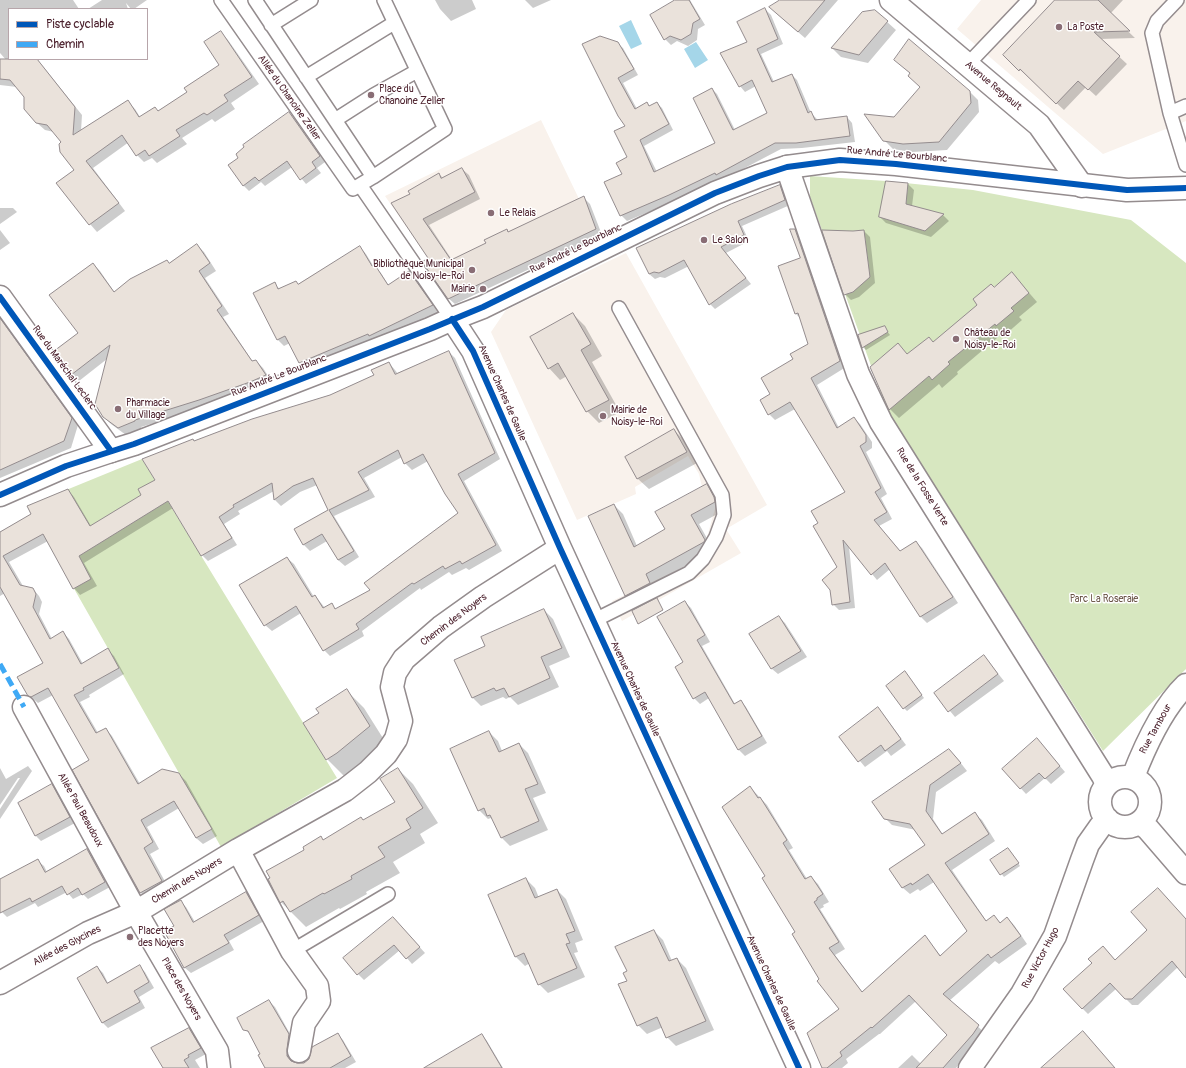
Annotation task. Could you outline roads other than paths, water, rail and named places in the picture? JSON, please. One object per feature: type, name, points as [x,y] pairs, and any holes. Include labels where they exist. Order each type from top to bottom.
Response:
[{"type":"street","name":"Avenue Regnault","points":[[891,0],[1039,125],[1082,186]]},
{"type":"street","name":"Rue André Le Bourblanc","points":[[0,495],[66,466],[170,429],[430,329],[483,306],[715,192],[787,166],[840,160],[896,164],[1128,190],[1186,188]]},
{"type":"street","name":"Rue de la Fosse Verte","points":[[787,166],[858,374],[881,422],[1100,770],[1107,784]]},
{"type":"street","name":"Rue du Maréchal Leclerc","points":[[0,297],[111,451]]},
{"type":"street","name":"Avenue Charles de Gaulle","points":[[452,319],[473,351],[593,621],[799,1068]]},
{"type":"street","name":"Chemin des Noyers","points":[[136,912],[238,850],[345,790],[368,772],[386,754],[396,739],[401,720],[392,687],[395,673],[404,659],[441,627],[471,605],[548,554],[560,548]]},
{"type":"street","name":"Rue Tambour","points":[[1133,777],[1144,748],[1175,696],[1186,685]]},
{"type":"street","name":"Allée Paul Beaudoux","points":[[24,707],[136,912]]},
{"type":"street","points":[[1119,777],[1133,777],[1146,786],[1150,798],[1150,810],[1140,823],[1134,826],[1126,827],[1112,824],[1102,813],[1100,798],[1103,790],[1107,784],[1119,777]]},
{"type":"street","name":"Rue Victor Hugo","points":[[970,1068],[1022,994],[1055,936],[1088,844],[1107,819]]},
{"type":"street","points":[[1140,823],[1148,829],[1186,873]]},
{"type":"street","points":[[238,850],[292,951],[317,986],[319,1001],[304,1023],[299,1051]]},
{"type":"street","name":"Allée des Glycines","points":[[0,983],[88,934],[136,912]]},
{"type":"street","name":"Place des Noyers","points":[[136,912],[217,1051],[219,1068]]},
{"type":"lane","name":"Allée du Chanoine Zeller","points":[[220,0],[353,189],[360,185]]},
{"type":"lane","points":[[255,0],[373,177]]},
{"type":"lane","points":[[271,25],[310,0]]},
{"type":"lane","points":[[384,0],[445,130],[360,185],[452,319]]},
{"type":"lane","points":[[1014,15],[1017,0]]},
{"type":"lane","points":[[968,64],[1029,0]]},
{"type":"lane","points":[[1177,0],[1157,21],[1152,33],[1170,113],[1186,165]]},
{"type":"lane","points":[[306,77],[394,23]]},
{"type":"lane","points":[[335,120],[374,95],[417,71]]},
{"type":"lane","points":[[1170,113],[1186,106]]},
{"type":"lane","points":[[593,621],[689,573],[703,559],[716,537],[724,515],[722,495],[619,308]]},
{"type":"lane","points":[[292,951],[388,894]]},
{"type":"water","points":[[631,20],[642,44],[631,49],[619,26]]},
{"type":"water","points":[[696,42],[708,60],[695,68],[684,49]]},
{"type":"place","name":"La Poste","points":[[1059,27]]},
{"type":"place","name":"Place du Chanoine Zeller","points":[[371,95]]},
{"type":"place","name":"Le Relais","points":[[491,213]]},
{"type":"place","name":"Le Salon","points":[[704,240]]},
{"type":"place","name":"Bibliothèque Municipal de Noisy-le-Roi","points":[[472,270]]},
{"type":"place","name":"Mairie","points":[[483,289]]},
{"type":"place","name":"Château de Noisy-le-Roi","points":[[956,339]]},
{"type":"place","name":"Pharmacie du Village","points":[[118,409]]},
{"type":"place","name":"Mairie de Noisy-le-Roi","points":[[603,416]]},
{"type":"place","name":"Placette des Noyers","points":[[130,937]]},
{"type":"park label","name":"Parc La Roseraie","points":[[1104,599]]}]
